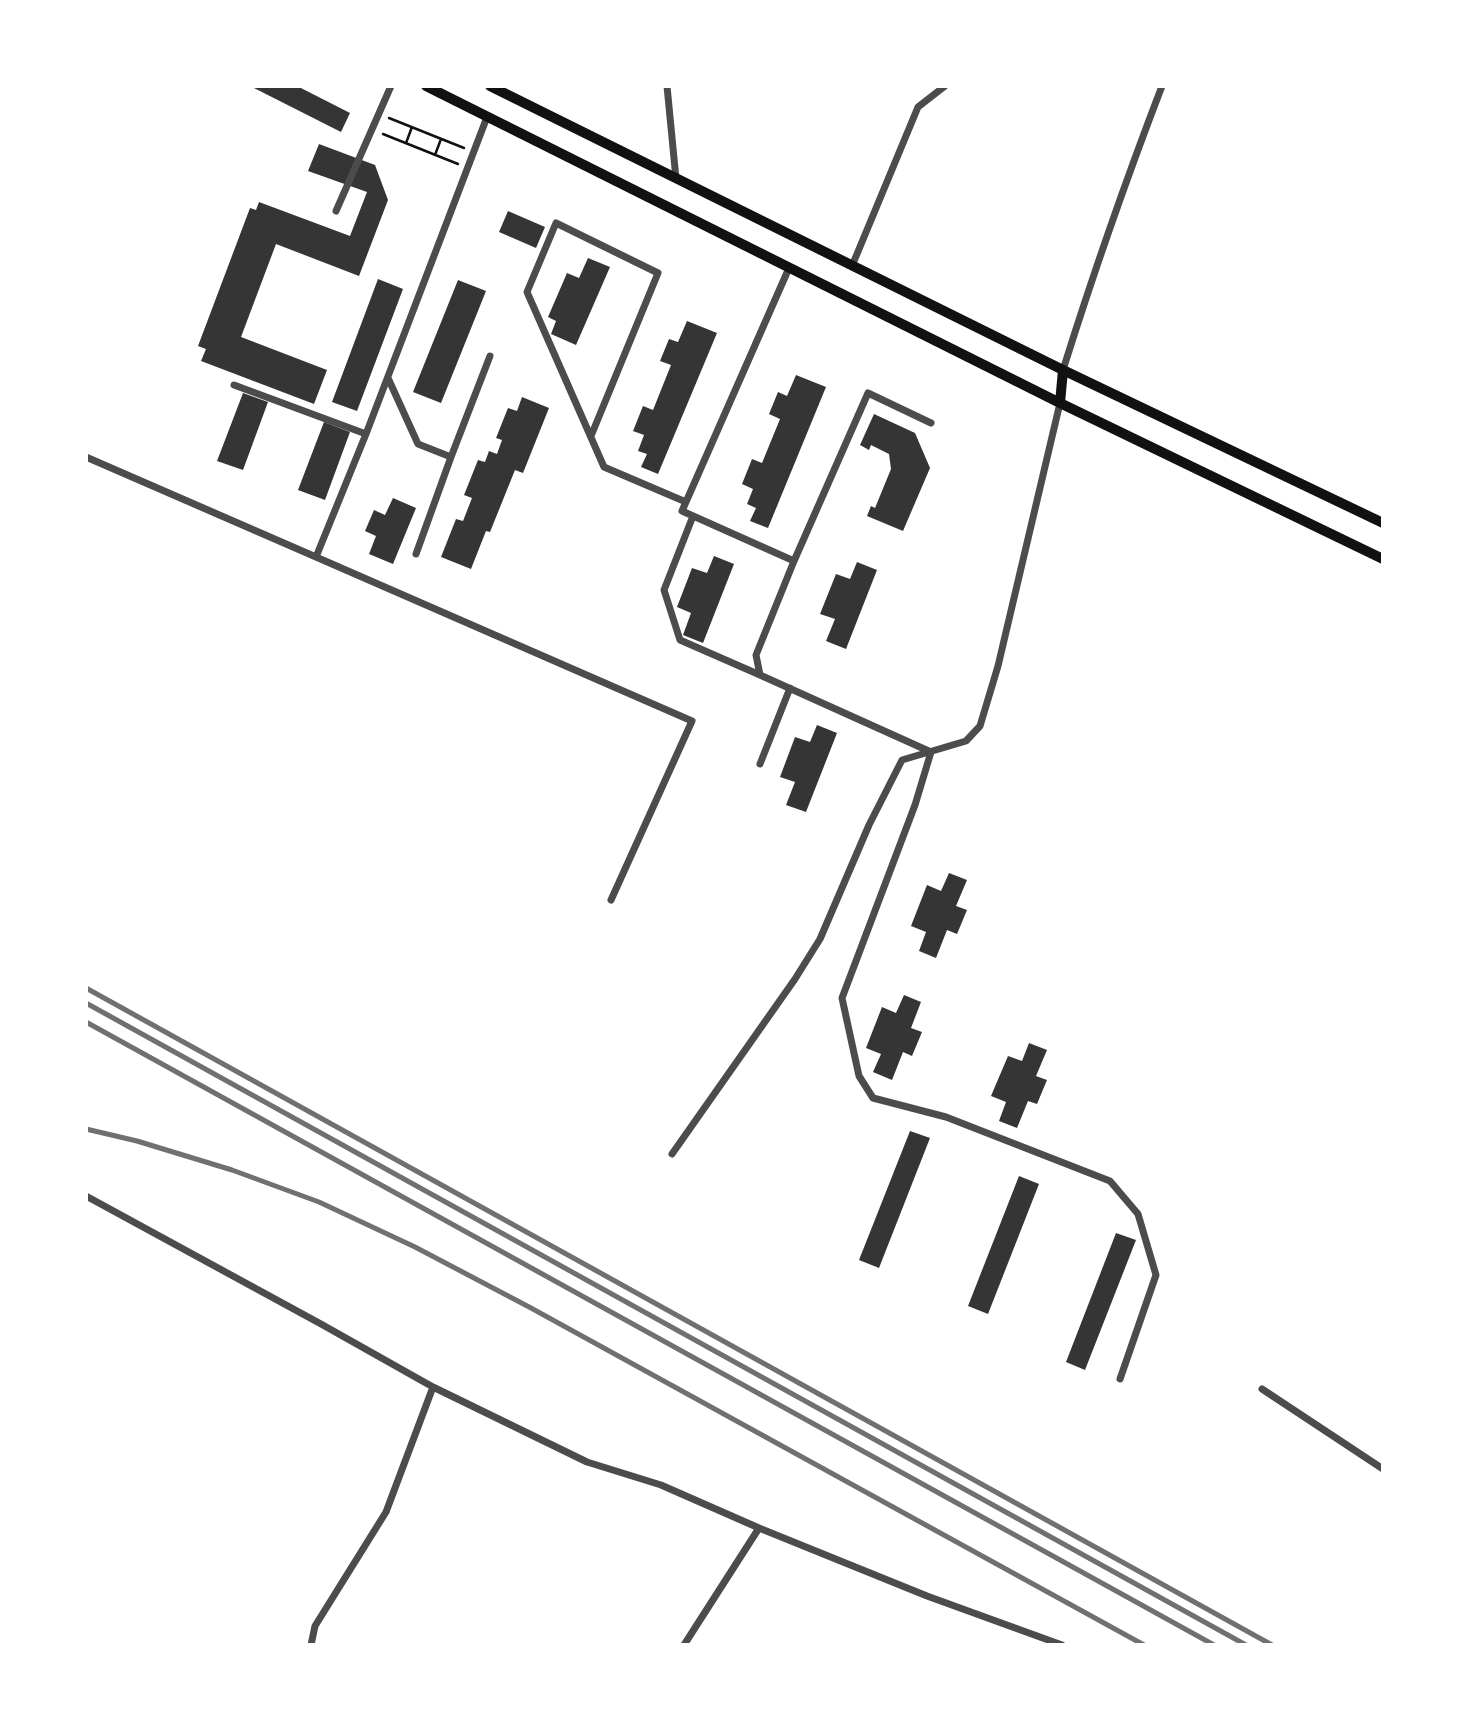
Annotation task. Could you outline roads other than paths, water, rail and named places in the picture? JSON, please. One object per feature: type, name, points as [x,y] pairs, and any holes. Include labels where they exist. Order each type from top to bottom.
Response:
[{"type":"main road","points":[[426,86],[1060,403],[1383,559]]},
{"type":"main road","points":[[490,86],[1063,370],[1383,523]]},
{"type":"main road","points":[[1060,403],[1063,370]]},
{"type":"street","points":[[336,211],[391,86]]},
{"type":"street","points":[[667,86],[676,179]]},
{"type":"street","points":[[852,266],[918,107],[944,86]]},
{"type":"street","points":[[1063,370],[1121,195],[1162,86]]},
{"type":"street","points":[[316,557],[388,378],[487,117]]},
{"type":"street","points":[[591,436],[658,273],[556,223],[527,292],[604,467],[686,502]]},
{"type":"street","points":[[789,268],[682,511],[794,561]]},
{"type":"street","points":[[416,554],[490,356]]},
{"type":"street","points":[[388,378],[418,444],[451,457]]},
{"type":"street","points":[[234,385],[366,434]]},
{"type":"street","points":[[761,675],[756,655],[868,393],[931,423]]},
{"type":"street","points":[[672,1154],[820,939],[869,825],[902,760],[966,741],[980,726],[998,666],[1060,403]]},
{"type":"street","points":[[86,457],[692,721],[611,900]]},
{"type":"street","points":[[693,516],[664,590],[680,640],[931,752]]},
{"type":"street","points":[[760,764],[790,688]]},
{"type":"street","points":[[931,752],[915,805],[842,998],[859,1076],[873,1098],[946,1117],[1110,1181],[1138,1214],[1156,1275],[1120,1378]]},
{"type":"street","points":[[86,1196],[433,1387],[587,1462],[662,1485],[758,1528],[926,1596],[1062,1645]]},
{"type":"street","points":[[311,1645],[315,1626],[386,1512],[433,1387]]},
{"type":"street","points":[[1262,1389],[1383,1469]]},
{"type":"street","points":[[684,1645],[758,1528]]},
{"type":"railway","points":[[86,988],[1272,1645]]},
{"type":"railway","points":[[86,1003],[1246,1645]]},
{"type":"railway","points":[[86,1022],[1214,1645]]},
{"type":"railway","points":[[86,1129],[137,1141],[232,1170],[319,1202],[415,1247],[1144,1645]]}]
